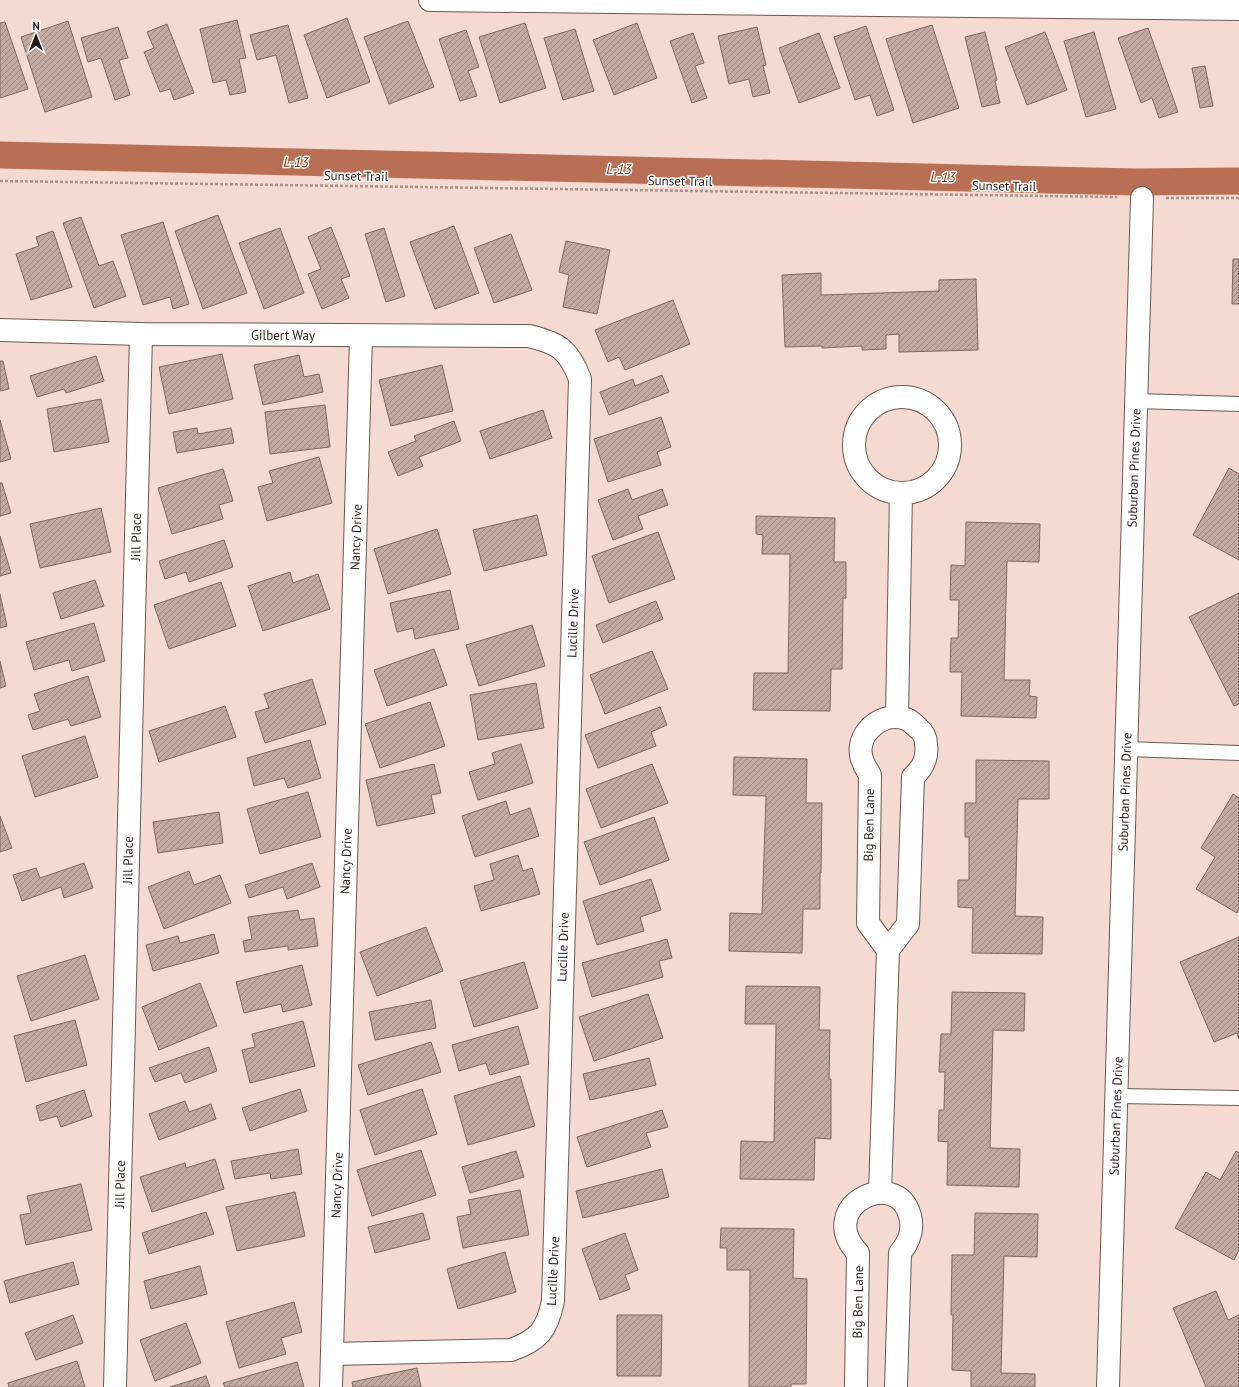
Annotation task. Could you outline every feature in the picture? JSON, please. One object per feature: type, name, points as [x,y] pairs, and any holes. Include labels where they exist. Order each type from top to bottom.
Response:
[{"type":"street","points":[[430,0],[1069,4],[1239,9]]},
{"type":"street","name":"Suburban Pines Drive","points":[[1108,1387],[1142,198]]},
{"type":"street","name":"Gilbert Way","points":[[0,330],[141,334],[529,336],[547,340],[562,349]]},
{"type":"street","name":"Jill Place","points":[[115,1387],[141,334]]},
{"type":"street","name":"Nancy Drive","points":[[331,1387],[361,336]]},
{"type":"street","name":"Lucille Drive","points":[[332,1354],[511,1350],[527,1344],[541,1333],[550,1318],[554,1293],[580,379],[574,363],[562,349]]},
{"type":"street","points":[[900,396],[916,398],[930,405],[941,415],[948,429],[951,444],[948,460],[941,474],[930,484],[916,491],[901,493],[885,490],[871,482],[860,469],[854,453],[854,437],[860,421],[870,409],[884,400],[900,396]]},
{"type":"street","points":[[880,1193],[888,950],[908,924],[913,777],[920,771],[925,762],[927,753],[926,741],[922,732],[906,719],[897,717],[901,493]]},
{"type":"street","name":"Big Ben Lane","points":[[888,950],[868,923],[870,775],[864,765],[861,754],[862,743],[867,732],[875,724],[885,719],[897,717]]},
{"type":"street","name":"Big Ben Lane","points":[[856,1387],[858,1253],[851,1246],[846,1236],[845,1225],[847,1215],[852,1206],[860,1198],[870,1194],[880,1193],[892,1194],[902,1200],[908,1209],[911,1222],[911,1233],[907,1244],[900,1253],[896,1387]]},
{"type":"lane","points":[[1136,401],[1239,404]]},
{"type":"lane","points":[[1126,749],[1239,752]]},
{"type":"lane","points":[[1117,1096],[1239,1098]]},
{"type":"path","name":"Sunset Trail","points":[[0,181],[1142,198],[1239,198]]},
{"type":"building","points":[[347,18],[370,82],[327,98],[304,35]]},
{"type":"building","points":[[237,20],[246,58],[239,59],[246,92],[230,95],[226,80],[213,83],[200,29]]},
{"type":"building","points":[[68,21],[92,97],[45,112],[21,37]]},
{"type":"building","points":[[408,21],[434,87],[389,104],[364,37]]},
{"type":"building","points":[[5,22],[28,89],[0,98],[0,23]]},
{"type":"building","points":[[525,23],[546,88],[500,103],[479,37]]},
{"type":"building","points":[[637,23],[657,78],[614,95],[593,40]]},
{"type":"building","points":[[167,24],[194,93],[174,100],[170,89],[160,92],[144,52],[154,48],[147,32]]},
{"type":"building","points":[[288,25],[308,98],[289,103],[276,55],[257,60],[250,35]]},
{"type":"building","points":[[932,25],[959,108],[913,123],[886,39]]},
{"type":"building","points":[[866,26],[894,110],[877,116],[870,95],[855,100],[834,37]]},
{"type":"building","points":[[118,27],[128,58],[119,60],[130,95],[115,100],[101,58],[88,62],[81,38]]},
{"type":"building","points":[[757,27],[766,65],[763,66],[770,93],[753,97],[749,79],[729,84],[718,36]]},
{"type":"building","points":[[1148,28],[1178,112],[1159,118],[1152,98],[1141,103],[1118,38]]},
{"type":"building","points":[[575,29],[594,91],[563,100],[544,38]]},
{"type":"building","points":[[466,30],[479,67],[468,71],[477,96],[460,101],[439,39]]},
{"type":"building","points":[[985,32],[997,80],[995,81],[1000,103],[982,107],[965,37]]},
{"type":"building","points":[[1045,32],[1067,90],[1027,105],[1005,47]]},
{"type":"building","points":[[1094,32],[1116,109],[1086,117],[1064,41]]},
{"type":"building","points":[[693,33],[704,63],[695,66],[707,98],[692,103],[670,41]]},
{"type":"building","points":[[819,33],[840,88],[799,103],[779,48]]},
{"type":"building","points":[[1205,66],[1213,106],[1200,108],[1192,68]]},
{"type":"building","points":[[218,215],[247,293],[203,309],[175,231]]},
{"type":"building","points":[[81,217],[99,266],[113,261],[126,296],[94,308],[63,223]]},
{"type":"building","points":[[163,222],[189,304],[173,309],[170,297],[143,305],[121,235]]},
{"type":"building","points":[[454,226],[479,293],[435,309],[410,242]]},
{"type":"building","points":[[331,227],[350,276],[341,279],[349,298],[322,309],[308,274],[321,269],[308,237]]},
{"type":"building","points":[[280,228],[304,293],[264,309],[239,243]]},
{"type":"building","points":[[384,228],[405,296],[386,302],[365,234]]},
{"type":"building","points":[[53,231],[72,287],[31,300],[16,254],[39,246],[36,237]]},
{"type":"building","points":[[511,234],[532,290],[494,303],[474,248]]},
{"type":"building","points":[[566,241],[610,250],[597,314],[563,307],[569,275],[559,272]]},
{"type":"building","points":[[1233,259],[1239,259],[1239,304],[1232,304]]},
{"type":"building","points":[[821,273],[821,295],[939,291],[939,280],[976,279],[978,350],[899,352],[899,334],[886,335],[886,349],[862,350],[862,346],[822,348],[822,346],[785,347],[782,275]]},
{"type":"building","points":[[673,300],[690,344],[625,370],[619,357],[608,362],[595,330]]},
{"type":"building","points":[[222,354],[233,399],[169,414],[159,367]]},
{"type":"building","points":[[299,355],[304,377],[319,374],[323,392],[263,405],[254,365]]},
{"type":"building","points":[[96,356],[104,381],[66,393],[64,389],[37,397],[30,376]]},
{"type":"building","points":[[0,361],[3,361],[9,389],[0,391]]},
{"type":"building","points":[[442,365],[453,411],[391,426],[379,380]]},
{"type":"building","points":[[662,375],[669,392],[609,415],[600,392],[633,379],[635,386]]},
{"type":"building","points":[[101,399],[109,442],[54,452],[47,409]]},
{"type":"building","points":[[325,405],[330,447],[270,454],[265,412]]},
{"type":"building","points":[[543,410],[552,438],[490,459],[480,431]]},
{"type":"building","points":[[661,417],[671,447],[657,452],[661,465],[608,482],[594,439]]},
{"type":"building","points":[[0,420],[11,459],[0,462]]},
{"type":"building","points":[[454,421],[461,441],[419,457],[423,466],[398,476],[388,452],[416,441],[414,436]]},
{"type":"building","points":[[197,428],[198,434],[231,428],[234,443],[177,453],[173,432]]},
{"type":"building","points":[[319,457],[332,503],[267,521],[258,487],[273,483],[269,471]]},
{"type":"building","points":[[1229,468],[1239,474],[1239,560],[1193,535]]},
{"type":"building","points":[[223,469],[233,501],[219,505],[223,519],[172,534],[158,488]]},
{"type":"building","points":[[0,483],[2,483],[11,513],[0,516]]},
{"type":"building","points":[[628,489],[632,500],[662,489],[668,505],[638,516],[643,529],[613,540],[598,500]]},
{"type":"building","points":[[101,508],[111,552],[40,568],[30,524]]},
{"type":"building","points":[[537,515],[547,555],[484,571],[473,530]]},
{"type":"building","points":[[756,516],[835,518],[834,562],[846,562],[846,598],[843,598],[842,669],[831,669],[830,711],[753,710],[754,673],[788,673],[790,554],[762,554],[763,535],[756,534]]},
{"type":"building","points":[[966,522],[1040,524],[1039,562],[1007,561],[1004,680],[1030,680],[1029,696],[1037,697],[1036,718],[961,716],[962,672],[950,672],[951,638],[958,638],[959,600],[950,600],[951,565],[965,566]]},
{"type":"building","points":[[437,529],[451,574],[388,594],[374,549]]},
{"type":"building","points":[[658,532],[675,579],[609,603],[592,556]]},
{"type":"building","points":[[0,536],[11,573],[0,576]]},
{"type":"building","points":[[224,540],[233,567],[189,582],[186,572],[165,579],[159,561]]},
{"type":"building","points":[[290,572],[293,583],[318,574],[330,609],[263,631],[248,586]]},
{"type":"building","points":[[95,580],[104,606],[61,619],[53,593]]},
{"type":"building","points":[[221,582],[236,626],[169,649],[154,605]]},
{"type":"building","points":[[450,590],[459,629],[415,639],[413,628],[397,632],[390,603]]},
{"type":"building","points":[[1239,593],[1239,704],[1234,706],[1189,617]]},
{"type":"building","points":[[0,594],[7,626],[0,628]]},
{"type":"building","points":[[656,601],[663,619],[603,643],[596,625]]},
{"type":"building","points":[[94,623],[105,661],[72,671],[69,660],[34,670],[26,642]]},
{"type":"building","points":[[532,625],[545,666],[479,686],[466,645]]},
{"type":"building","points":[[434,649],[447,685],[387,706],[374,670]]},
{"type":"building","points":[[652,651],[668,689],[605,714],[590,675]]},
{"type":"building","points":[[0,661],[6,686],[0,688]]},
{"type":"building","points":[[88,676],[101,717],[71,726],[68,719],[33,730],[28,715],[40,711],[34,694]]},
{"type":"building","points":[[312,679],[326,724],[265,743],[255,712],[269,708],[264,694]]},
{"type":"building","points":[[536,683],[544,728],[478,740],[470,695]]},
{"type":"building","points":[[430,702],[445,746],[380,768],[365,724]]},
{"type":"building","points":[[225,706],[236,737],[159,762],[149,731]]},
{"type":"building","points":[[660,707],[667,725],[651,732],[656,746],[598,768],[585,735]]},
{"type":"building","points":[[85,736],[98,777],[35,797],[22,756]]},
{"type":"building","points":[[310,740],[321,778],[288,788],[284,778],[254,786],[247,758]]},
{"type":"building","points":[[521,744],[533,783],[478,800],[469,772],[495,764],[492,753]]},
{"type":"building","points":[[734,757],[807,759],[806,803],[822,803],[821,873],[820,909],[803,909],[802,953],[729,951],[730,913],[762,914],[766,796],[733,795]]},
{"type":"building","points":[[976,760],[1049,761],[1049,799],[1018,799],[1015,916],[1043,917],[1042,954],[972,953],[973,908],[958,907],[958,880],[969,880],[969,837],[965,837],[965,803],[976,803]]},
{"type":"building","points":[[434,764],[441,793],[431,795],[435,813],[377,826],[366,780]]},
{"type":"building","points":[[652,764],[668,803],[601,828],[586,789]]},
{"type":"building","points":[[308,792],[321,837],[260,854],[247,809]]},
{"type":"building","points":[[1233,794],[1239,798],[1239,909],[1237,913],[1196,889],[1215,857],[1201,848]]},
{"type":"building","points":[[506,801],[510,815],[530,808],[539,836],[475,857],[462,816]]},
{"type":"building","points":[[219,812],[223,843],[158,853],[153,822]]},
{"type":"building","points":[[0,816],[12,848],[0,852]]},
{"type":"building","points":[[654,817],[669,860],[600,885],[584,842]]},
{"type":"building","points":[[518,855],[523,871],[532,868],[540,894],[481,911],[474,886],[494,880],[490,864]]},
{"type":"building","points":[[84,863],[93,888],[64,898],[61,887],[22,901],[13,875],[36,868],[40,878]]},
{"type":"building","points":[[312,863],[320,887],[287,899],[283,887],[249,898],[245,885]]},
{"type":"building","points":[[189,871],[194,885],[220,875],[231,903],[164,929],[148,887]]},
{"type":"building","points":[[651,879],[661,910],[640,917],[644,931],[597,945],[583,901]]},
{"type":"building","points":[[298,910],[300,920],[314,918],[318,946],[288,950],[288,946],[245,952],[243,941],[252,939],[248,917]]},
{"type":"building","points":[[426,927],[443,971],[377,996],[360,952]]},
{"type":"building","points":[[214,934],[219,953],[153,971],[146,945],[178,936],[180,943]]},
{"type":"building","points":[[1239,937],[1239,1039],[1237,1033],[1214,1042],[1180,962]]},
{"type":"building","points":[[667,939],[672,958],[659,961],[663,977],[592,997],[582,963]]},
{"type":"building","points":[[85,955],[99,999],[31,1021],[17,976]]},
{"type":"building","points":[[524,962],[538,1008],[474,1027],[460,981]]},
{"type":"building","points":[[302,965],[312,1005],[283,1012],[281,1004],[244,1013],[236,982]]},
{"type":"building","points":[[200,983],[217,1026],[159,1050],[142,1007]]},
{"type":"building","points":[[746,986],[820,987],[819,1030],[830,1030],[829,1079],[831,1079],[831,1139],[815,1138],[814,1180],[740,1179],[741,1141],[774,1142],[776,1024],[745,1024]]},
{"type":"building","points":[[952,992],[1025,993],[1024,1031],[993,1030],[990,1148],[1020,1149],[1019,1187],[947,1185],[948,1142],[938,1141],[939,1110],[944,1110],[945,1072],[939,1072],[941,1034],[951,1034]]},
{"type":"building","points":[[648,994],[663,1038],[594,1061],[579,1017]]},
{"type":"building","points":[[431,1000],[436,1028],[375,1040],[369,1012]]},
{"type":"building","points":[[75,1020],[87,1065],[26,1082],[14,1036]]},
{"type":"building","points":[[303,1021],[315,1066],[250,1083],[242,1050],[255,1047],[252,1034]]},
{"type":"building","points":[[518,1026],[529,1064],[490,1075],[486,1063],[459,1071],[452,1045]]},
{"type":"building","points":[[431,1042],[441,1072],[368,1095],[358,1065]]},
{"type":"building","points":[[209,1047],[217,1071],[185,1083],[181,1073],[155,1082],[149,1068]]},
{"type":"building","points":[[649,1058],[656,1085],[590,1100],[583,1074]]},
{"type":"building","points":[[520,1076],[535,1126],[468,1145],[454,1096]]},
{"type":"building","points":[[300,1089],[307,1111],[250,1131],[242,1108]]},
{"type":"building","points":[[422,1089],[437,1134],[375,1155],[360,1110]]},
{"type":"building","points":[[84,1090],[92,1116],[61,1127],[57,1116],[40,1121],[36,1106]]},
{"type":"building","points":[[185,1101],[189,1112],[211,1104],[216,1119],[159,1140],[149,1114]]},
{"type":"building","points":[[662,1110],[668,1127],[646,1133],[651,1147],[587,1167],[577,1137]]},
{"type":"building","points":[[298,1149],[302,1174],[271,1179],[270,1173],[235,1179],[231,1161]]},
{"type":"building","points":[[421,1150],[436,1195],[372,1216],[357,1170]]},
{"type":"building","points":[[516,1151],[524,1177],[470,1193],[462,1167]]},
{"type":"building","points":[[1236,1151],[1239,1153],[1239,1250],[1234,1260],[1175,1228],[1206,1172],[1220,1180]]},
{"type":"building","points":[[215,1159],[224,1189],[152,1212],[140,1177],[185,1163],[186,1168]]},
{"type":"building","points":[[662,1169],[669,1197],[583,1218],[576,1191]]},
{"type":"building","points":[[81,1184],[92,1230],[26,1245],[20,1215],[31,1213],[27,1196]]},
{"type":"building","points":[[520,1190],[529,1235],[463,1248],[457,1217],[471,1214],[468,1200]]},
{"type":"building","points":[[295,1192],[305,1236],[237,1251],[226,1207]]},
{"type":"building","points":[[206,1212],[214,1234],[149,1254],[142,1233]]},
{"type":"building","points":[[423,1213],[430,1239],[375,1253],[368,1227]]},
{"type":"building","points":[[975,1213],[1038,1214],[1037,1257],[1004,1256],[1001,1373],[1035,1374],[1035,1387],[971,1387],[971,1371],[952,1370],[952,1255],[974,1255]]},
{"type":"building","points":[[721,1228],[794,1229],[793,1278],[807,1279],[806,1384],[791,1384],[791,1387],[749,1387],[750,1270],[727,1270],[727,1248],[720,1248]]},
{"type":"building","points":[[625,1233],[638,1270],[625,1275],[630,1289],[600,1300],[582,1249]]},
{"type":"building","points":[[505,1252],[516,1292],[458,1309],[447,1269]]},
{"type":"building","points":[[73,1262],[79,1284],[10,1303],[4,1281]]},
{"type":"building","points":[[200,1266],[207,1294],[151,1309],[144,1281]]},
{"type":"building","points":[[1216,1291],[1228,1320],[1239,1315],[1238,1387],[1206,1387],[1173,1308]]},
{"type":"building","points":[[294,1302],[302,1332],[281,1338],[286,1354],[239,1368],[226,1322]]},
{"type":"building","points":[[73,1315],[83,1343],[36,1360],[25,1333]]},
{"type":"building","points":[[617,1315],[662,1315],[661,1376],[617,1376]]},
{"type":"building","points":[[186,1323],[201,1363],[155,1381],[140,1340]]},
{"type":"building","points":[[77,1361],[85,1387],[9,1387],[8,1383]]},
{"type":"building","points":[[297,1362],[304,1387],[225,1387],[223,1383]]},
{"type":"building","points":[[417,1368],[421,1387],[353,1387],[352,1382]]},
{"type":"building","points":[[206,1376],[210,1387],[170,1387]]},
{"type":"waterway","name":"L-13","points":[[0,155],[1136,182],[1239,181]]}]
